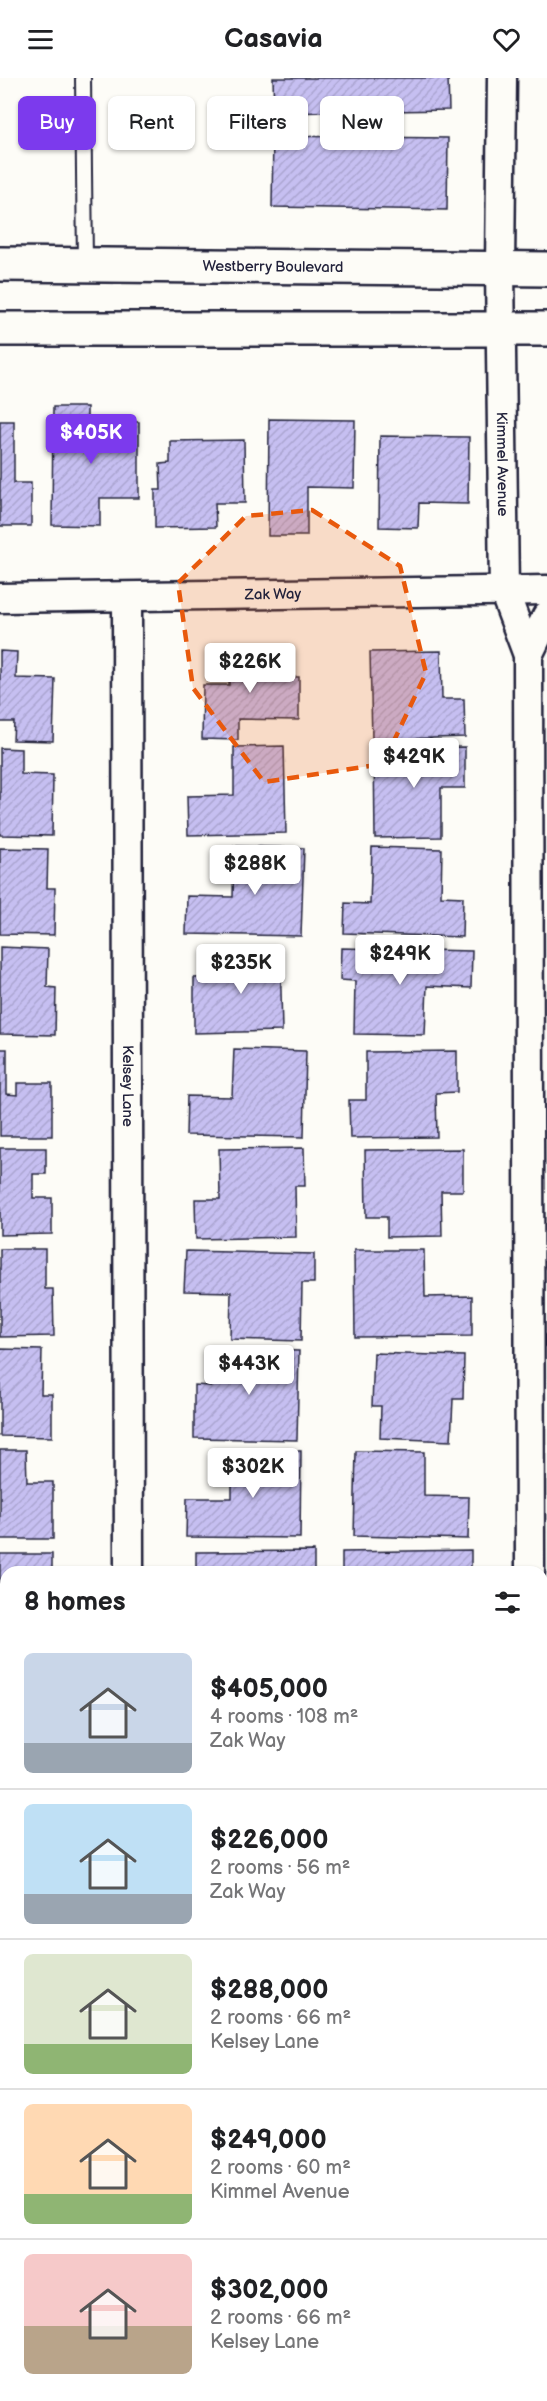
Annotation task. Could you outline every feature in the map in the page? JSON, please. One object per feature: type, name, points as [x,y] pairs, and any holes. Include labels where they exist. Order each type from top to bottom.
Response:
[{"type":"street","name":"Kimmel Avenue","points":[[502,78],[500,269],[504,591],[528,655],[530,1566]]},
{"type":"street","name":"Westberry Boulevard","points":[[0,264],[547,269]]},
{"type":"street","points":[[0,329],[547,329]]},
{"type":"street","name":"Zak Way","points":[[0,598],[127,598],[547,590]]},
{"type":"street","name":"Kelsey Lane","points":[[127,598],[129,1566]]},
{"type":"street","name":"Kimmel Avenue","points":[[528,655],[547,616]]},
{"type":"lane","points":[[83,78],[85,263]]},
{"type":"highlighted area","points":[[312,510],[400,566],[426,673],[383,764],[264,782],[193,688],[178,583],[246,516]]},
{"type":"building","points":[[273,78],[448,78],[449,110],[404,111],[404,96],[320,96],[320,112],[308,112],[308,96],[274,96]]},
{"type":"building","points":[[308,136],[320,137],[320,150],[404,150],[404,137],[448,138],[447,210],[272,207],[273,150],[308,150]]},
{"type":"building","points":[[53,407],[87,407],[87,421],[139,422],[139,498],[100,498],[100,526],[52,525]]},
{"type":"building","points":[[269,419],[355,420],[354,488],[307,487],[307,536],[268,536]]},
{"type":"building","points":[[0,421],[14,421],[14,483],[31,483],[31,526],[0,526]]},
{"type":"building","points":[[380,436],[469,437],[468,504],[419,503],[418,528],[379,527]]},
{"type":"building","points":[[244,440],[245,503],[215,503],[216,527],[155,528],[155,490],[161,490],[160,464],[170,463],[170,441]]},
{"type":"building","points":[[230,650],[284,651],[283,677],[299,677],[299,720],[238,719],[238,740],[202,739],[203,685],[229,685]]},
{"type":"building","points":[[0,651],[17,652],[16,678],[55,679],[53,741],[13,740],[14,722],[0,722]]},
{"type":"building","points":[[441,651],[442,699],[464,699],[465,737],[372,740],[370,652]]},
{"type":"building","points":[[284,746],[286,833],[188,835],[187,796],[234,795],[234,747]]},
{"type":"building","points":[[465,747],[465,788],[441,788],[441,837],[375,838],[374,748]]},
{"type":"building","points":[[0,748],[21,749],[21,774],[53,775],[52,836],[0,835]]},
{"type":"building","points":[[234,846],[304,848],[301,936],[186,934],[187,896],[233,897]]},
{"type":"building","points":[[372,847],[442,849],[441,896],[463,897],[462,937],[344,933],[345,903],[370,904]]},
{"type":"building","points":[[0,848],[48,849],[47,888],[55,888],[54,935],[0,934]]},
{"type":"building","points":[[0,947],[48,949],[47,987],[56,988],[55,1035],[0,1034]]},
{"type":"building","points":[[341,948],[472,951],[471,988],[427,986],[425,1035],[354,1034],[355,981],[340,980]]},
{"type":"building","points":[[280,951],[282,1031],[194,1033],[194,978],[221,977],[221,953]]},
{"type":"building","points":[[0,1049],[7,1049],[7,1094],[17,1095],[17,1083],[52,1083],[52,1136],[0,1136]]},
{"type":"building","points":[[234,1049],[306,1051],[304,1137],[186,1135],[187,1096],[232,1097]]},
{"type":"building","points":[[457,1051],[457,1092],[436,1093],[437,1137],[350,1138],[349,1100],[366,1100],[366,1052]]},
{"type":"building","points":[[0,1148],[46,1148],[46,1174],[33,1174],[33,1198],[52,1198],[52,1234],[0,1235]]},
{"type":"building","points":[[304,1148],[305,1186],[295,1186],[296,1237],[196,1239],[195,1199],[220,1199],[219,1149]]},
{"type":"building","points":[[463,1149],[463,1191],[441,1191],[442,1236],[387,1237],[387,1217],[366,1217],[365,1150]]},
{"type":"building","points":[[0,1249],[45,1249],[45,1289],[53,1289],[54,1336],[0,1337]]},
{"type":"building","points":[[354,1250],[424,1250],[425,1297],[472,1296],[472,1336],[355,1337]]},
{"type":"building","points":[[186,1251],[314,1254],[314,1283],[302,1283],[301,1341],[230,1339],[231,1292],[184,1291]]},
{"type":"building","points":[[0,1349],[42,1350],[41,1394],[52,1394],[52,1437],[0,1436]]},
{"type":"building","points":[[213,1349],[299,1351],[297,1440],[194,1438],[194,1385],[211,1386]]},
{"type":"building","points":[[374,1353],[464,1356],[463,1399],[453,1399],[451,1441],[380,1438],[381,1406],[372,1406]]},
{"type":"building","points":[[0,1450],[26,1450],[27,1482],[53,1482],[53,1539],[0,1539]]},
{"type":"building","points":[[232,1450],[301,1451],[300,1538],[186,1537],[187,1498],[232,1498]]},
{"type":"building","points":[[356,1451],[424,1452],[424,1496],[469,1497],[468,1539],[354,1536]]},
{"type":"building","points":[[471,1550],[471,1566],[342,1566],[342,1552]]},
{"type":"building","points":[[314,1551],[314,1566],[196,1566],[196,1552]]},
{"type":"building","points":[[0,1554],[52,1554],[52,1566],[0,1566]]}]
